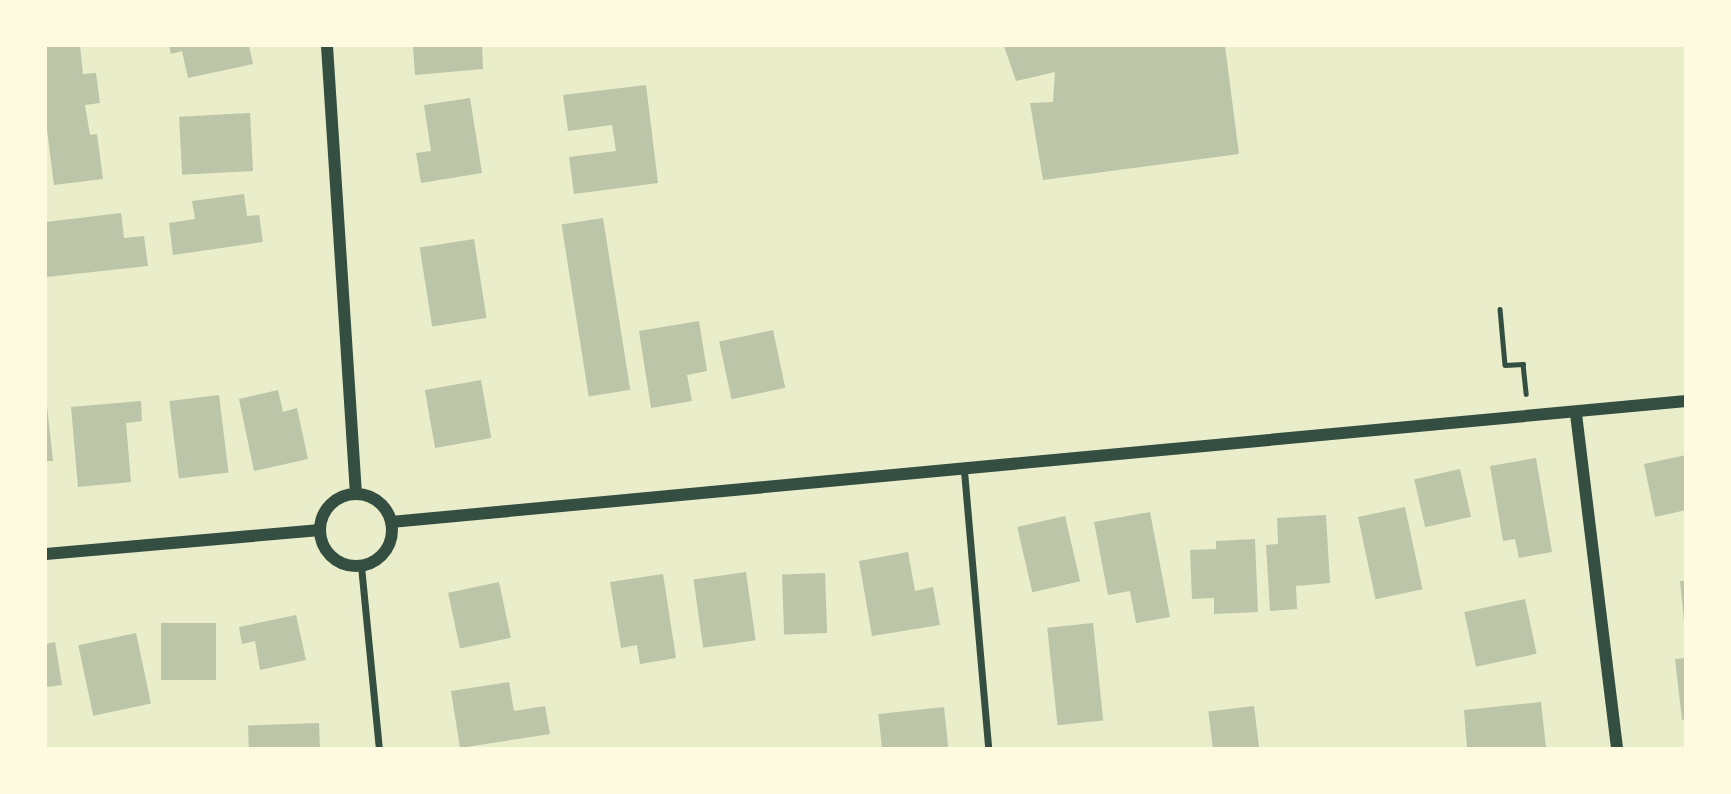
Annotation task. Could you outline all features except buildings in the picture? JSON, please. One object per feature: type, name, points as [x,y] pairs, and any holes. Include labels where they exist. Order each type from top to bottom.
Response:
[{"type":"street","points":[[327,46],[356,494]]},
{"type":"street","points":[[391,522],[1528,419],[1685,401]]},
{"type":"street","points":[[1576,414],[1617,748]]},
{"type":"street","points":[[964,471],[988,748]]},
{"type":"street","points":[[356,494],[374,499],[391,522],[387,548],[360,566],[334,558],[320,530],[326,510],[335,501],[356,494]]},
{"type":"street","points":[[46,554],[320,530]]},
{"type":"street","points":[[360,566],[379,748]]},
{"type":"path","points":[[1500,309],[1505,365],[1523,364],[1528,419]]}]
